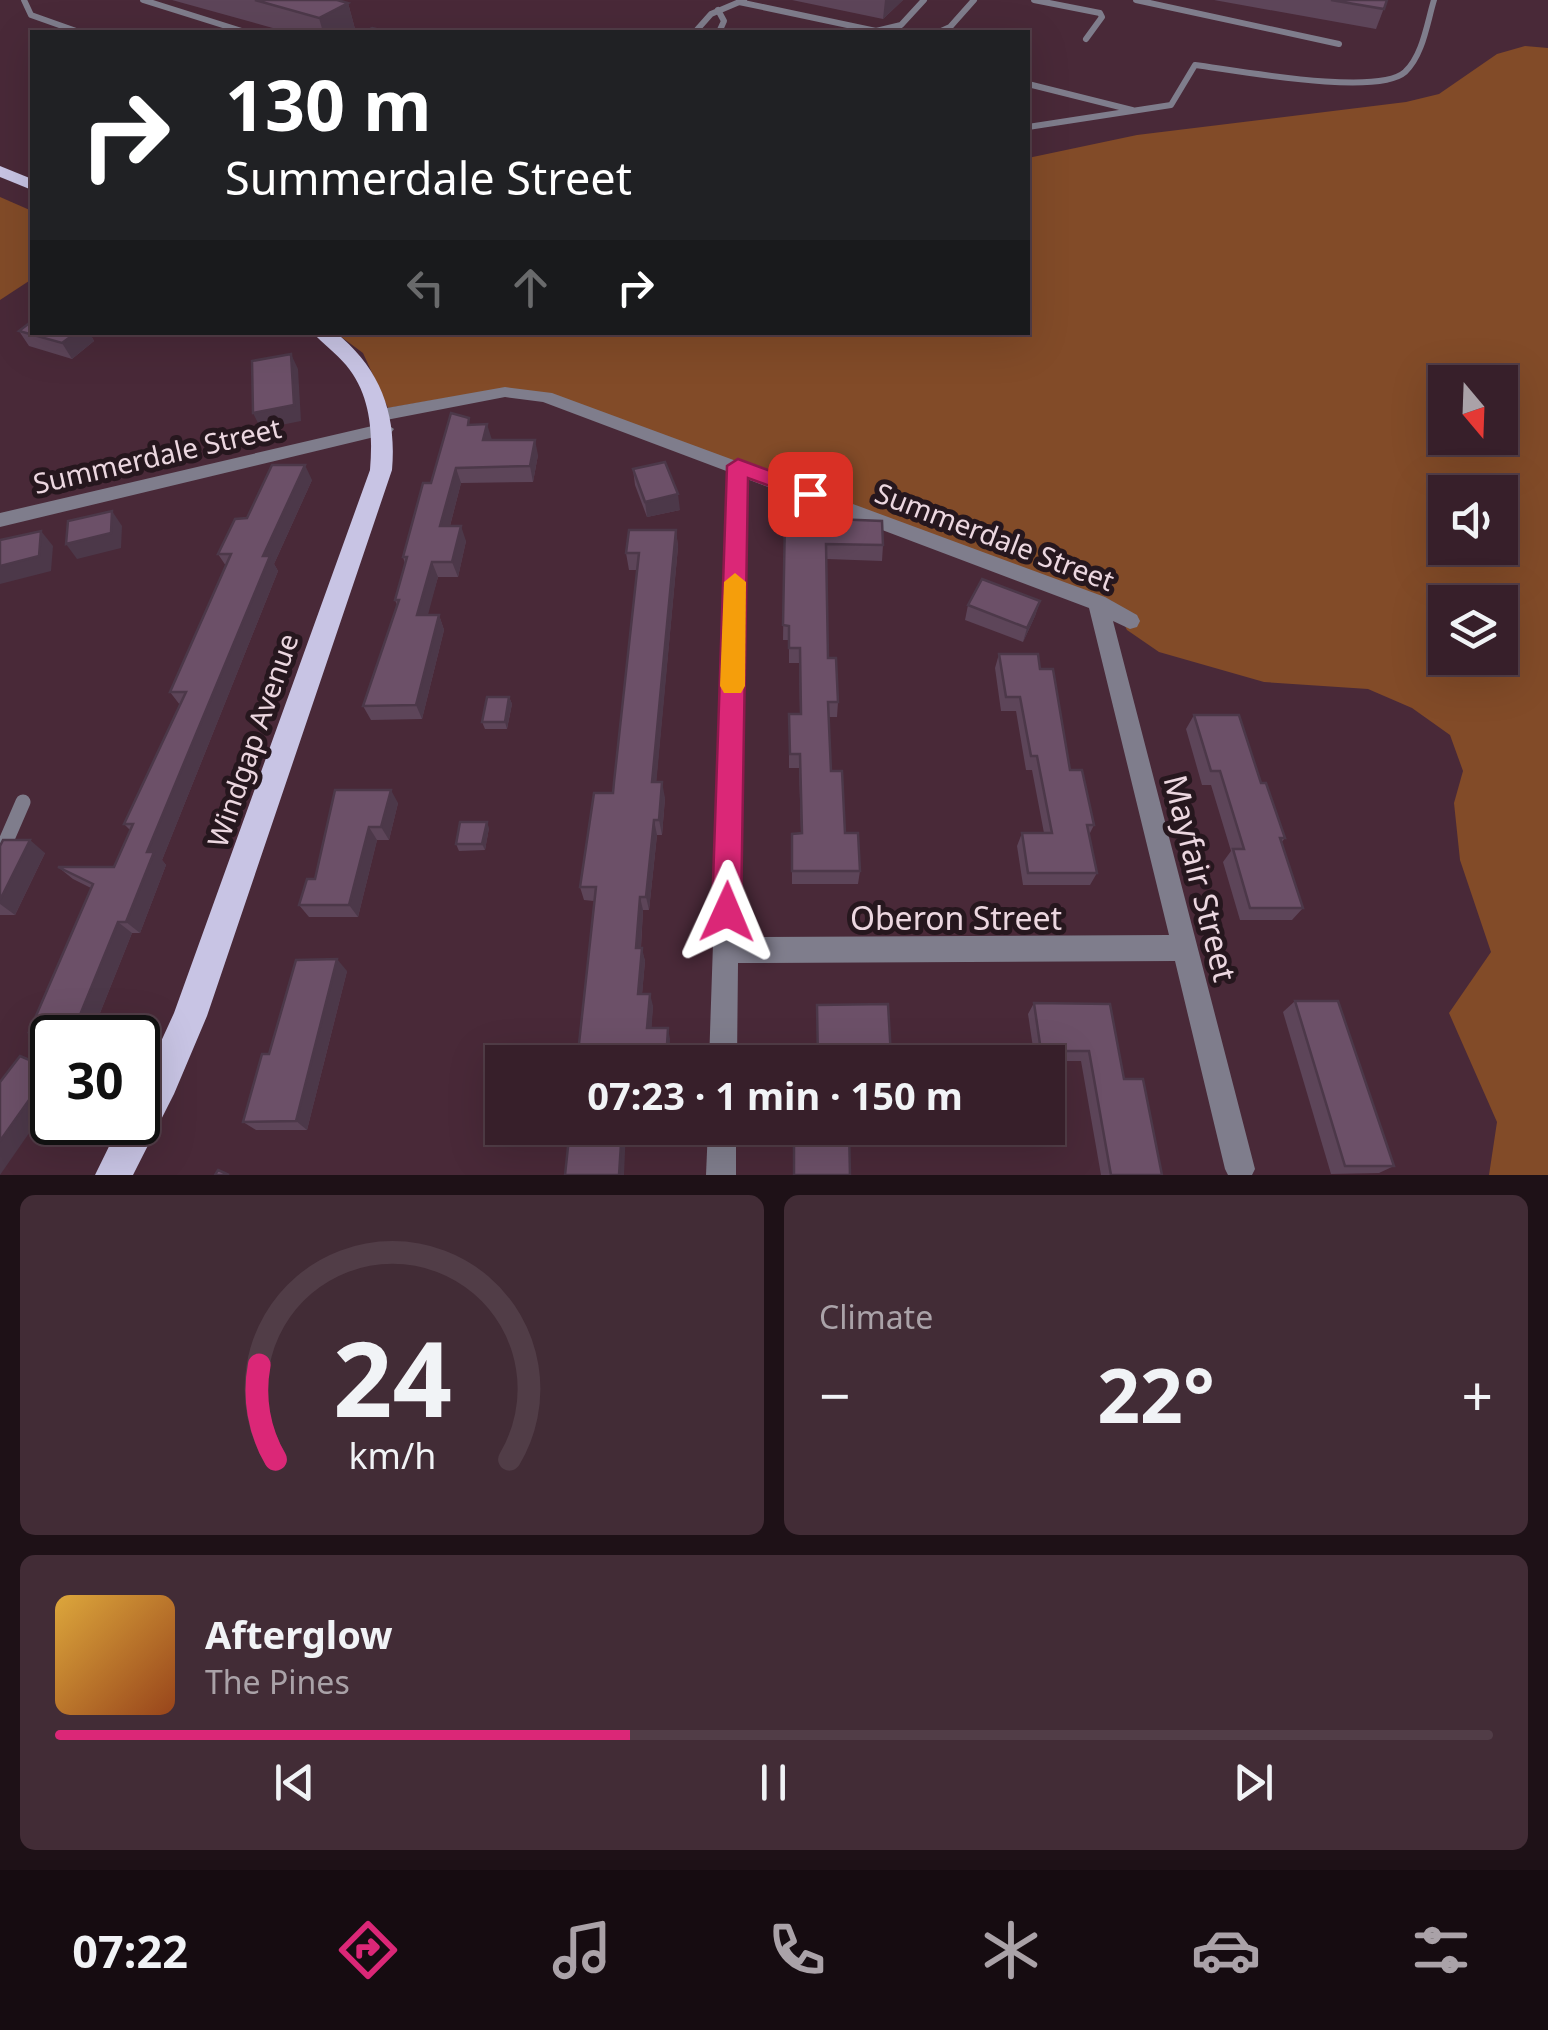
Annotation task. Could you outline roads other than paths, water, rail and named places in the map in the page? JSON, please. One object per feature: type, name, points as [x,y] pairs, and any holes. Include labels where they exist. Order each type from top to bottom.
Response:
[{"type":"main road","points":[[0,171],[30,183]]},
{"type":"main road","points":[[325,335],[364,374],[383,422]]},
{"type":"main road","name":"Windgap Avenue","points":[[114,1175],[162,1082],[190,1016],[381,470],[383,422]]},
{"type":"street","name":"Summerdale Street","points":[[0,520],[504,392],[523,393],[546,397],[738,466],[1098,603],[1130,621]]},
{"type":"street","points":[[723,1045],[738,466]]},
{"type":"street","name":"Mayfair Street","points":[[1098,603],[1240,1169]]},
{"type":"street","name":"Oberon Street","points":[[726,950],[1186,948]]},
{"type":"street","points":[[721,1175],[722,1145]]},
{"type":"lane","points":[[24,0],[31,15],[72,30]]},
{"type":"lane","points":[[144,0],[239,30]]},
{"type":"lane","points":[[883,30],[902,25],[924,0]]},
{"type":"lane","points":[[943,30],[974,0]]},
{"type":"lane","points":[[1034,0],[1100,14],[1102,18],[1086,39]]},
{"type":"lane","points":[[1136,0],[1338,44]]},
{"type":"lane","points":[[1030,127],[1173,104],[1195,66],[1342,83],[1391,80],[1403,75],[1416,56],[1434,0]]},
{"type":"lane","points":[[697,30],[718,10],[741,1],[867,30]]},
{"type":"lane","points":[[718,10],[724,21],[720,30]]},
{"type":"lane","points":[[1030,84],[1136,111]]},
{"type":"lane","points":[[0,856],[23,802]]}]
